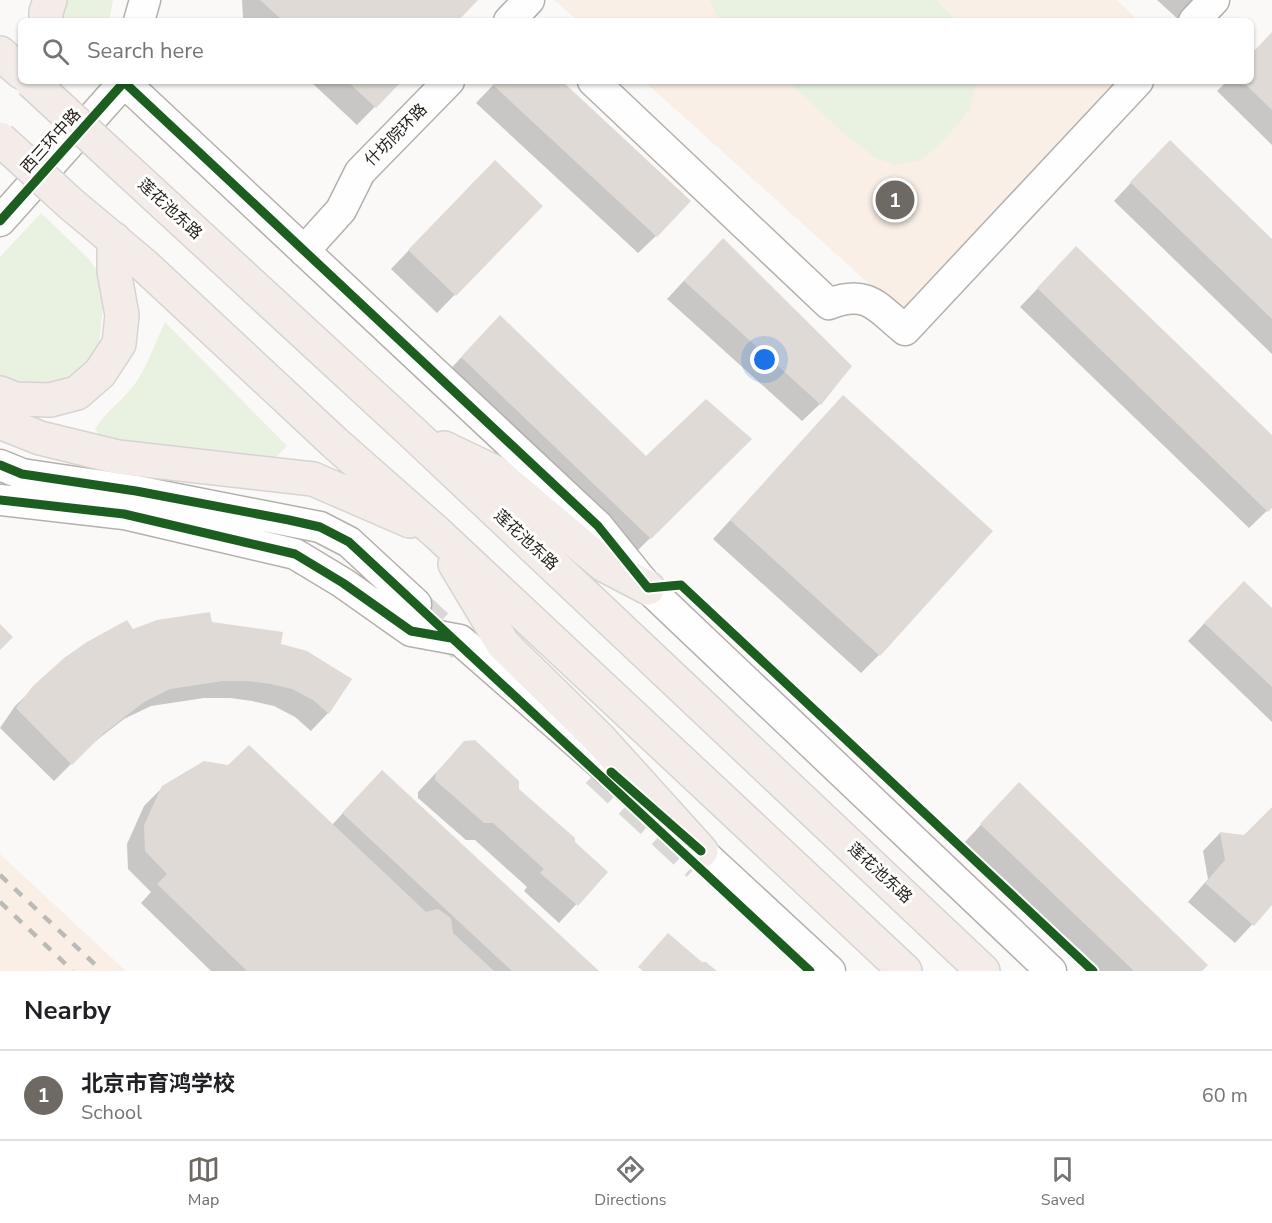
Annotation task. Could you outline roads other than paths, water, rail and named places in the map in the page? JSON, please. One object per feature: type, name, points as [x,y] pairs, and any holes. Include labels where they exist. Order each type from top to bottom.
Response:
[{"type":"highway","points":[[46,18],[50,0]]},
{"type":"highway","points":[[0,53],[18,69]]},
{"type":"highway","name":"莲花池东路","points":[[34,84],[414,434],[983,971]]},
{"type":"highway","points":[[55,84],[66,112]]},
{"type":"highway","points":[[0,139],[71,204],[144,265],[335,444],[436,532],[905,971]]},
{"type":"highway","points":[[0,393],[15,399],[50,400],[77,393],[100,373],[119,344],[122,315],[114,271],[114,239]]},
{"type":"highway","points":[[0,422],[40,438],[118,457],[313,479],[436,532],[503,644],[599,738],[701,851]]},
{"type":"highway","points":[[414,434],[494,472],[604,565],[648,588]]},
{"type":"street","points":[[141,18],[145,0]]},
{"type":"street","points":[[1197,18],[1214,0]]},
{"type":"street","name":"西三环中路","points":[[0,221],[122,84]]},
{"type":"street","points":[[126,84],[598,526],[648,588],[1051,971]]},
{"type":"street","name":"什坊院环路","points":[[304,250],[341,210],[360,172],[447,84]]},
{"type":"street","points":[[596,84],[829,304],[842,299],[862,298],[872,303],[905,330],[1135,84]]},
{"type":"street","points":[[0,465],[22,474],[130,503],[295,554],[342,583],[411,631],[460,640],[701,851],[830,971]]},
{"type":"street","points":[[0,500],[130,503],[320,527],[349,542],[416,604]]},
{"type":"tunnel","points":[[416,604],[462,647]]},
{"type":"tunnel","points":[[596,772],[697,866]]},
{"type":"railway","points":[[0,875],[102,971]]},
{"type":"railway","points":[[0,902],[73,971]]},
{"type":"place","name":"北京市育鸿学校","points":[[895,200]]}]
